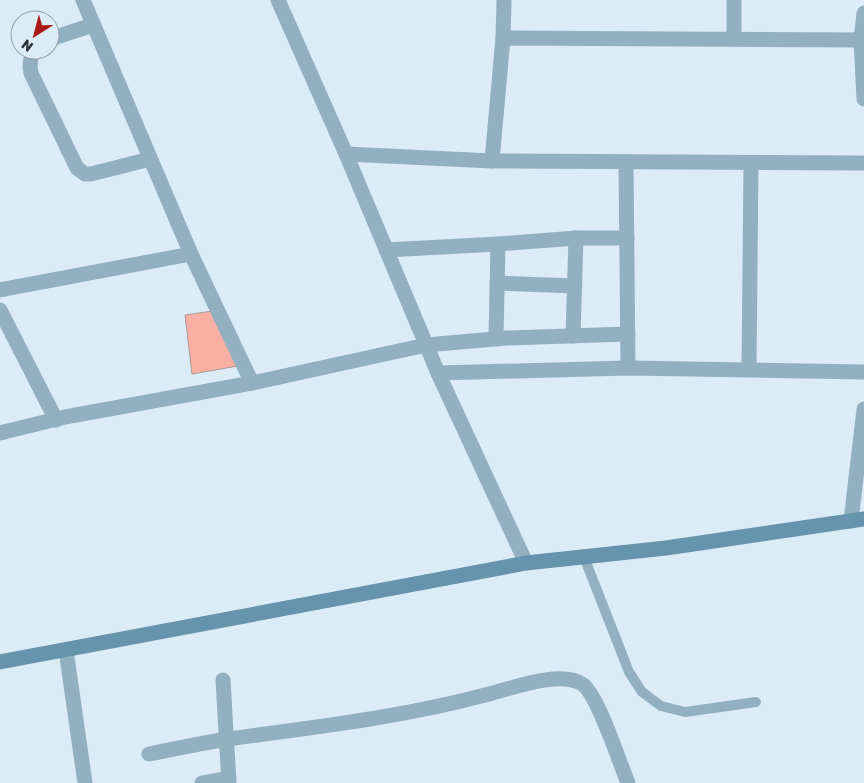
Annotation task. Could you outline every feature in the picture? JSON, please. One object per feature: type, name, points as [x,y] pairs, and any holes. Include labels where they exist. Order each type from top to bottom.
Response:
[{"type":"main road","points":[[0,662],[526,563],[666,548],[858,520]]},
{"type":"street","points":[[83,0],[191,254],[252,382]]},
{"type":"street","points":[[278,0],[346,154],[438,374],[526,563]]},
{"type":"street","points":[[492,162],[503,38],[504,0]]},
{"type":"street","points":[[734,0],[734,38]]},
{"type":"street","points":[[864,14],[861,40],[864,99]]},
{"type":"street","points":[[60,36],[92,25]]},
{"type":"street","points":[[503,38],[861,40]]},
{"type":"street","points":[[31,60],[31,73],[77,168],[85,174],[91,174],[150,160]]},
{"type":"street","points":[[346,154],[492,162],[864,163]]},
{"type":"street","points":[[626,162],[628,368]]},
{"type":"street","points":[[749,369],[750,163]]},
{"type":"street","points":[[386,250],[576,238],[627,238]]},
{"type":"street","points":[[573,336],[576,238]]},
{"type":"street","points":[[496,339],[498,244]]},
{"type":"street","points":[[0,290],[191,254]]},
{"type":"street","points":[[497,283],[575,286]]},
{"type":"street","points":[[0,310],[56,420]]},
{"type":"street","points":[[0,434],[56,420],[252,382],[426,345],[496,339],[628,334]]},
{"type":"street","points":[[438,374],[628,368],[864,372]]},
{"type":"street","points":[[858,520],[864,409]]},
{"type":"street","points":[[66,650],[85,783]]},
{"type":"street","points":[[149,754],[227,739],[275,734],[452,704],[538,681],[566,679],[582,684],[594,698],[628,783]]},
{"type":"street","points":[[202,783],[229,781],[223,680]]},
{"type":"lane","points":[[584,556],[629,672],[642,692],[661,706],[686,712],[756,702]]},
{"type":"building","points":[[213,311],[238,366],[192,374],[185,315]]}]
